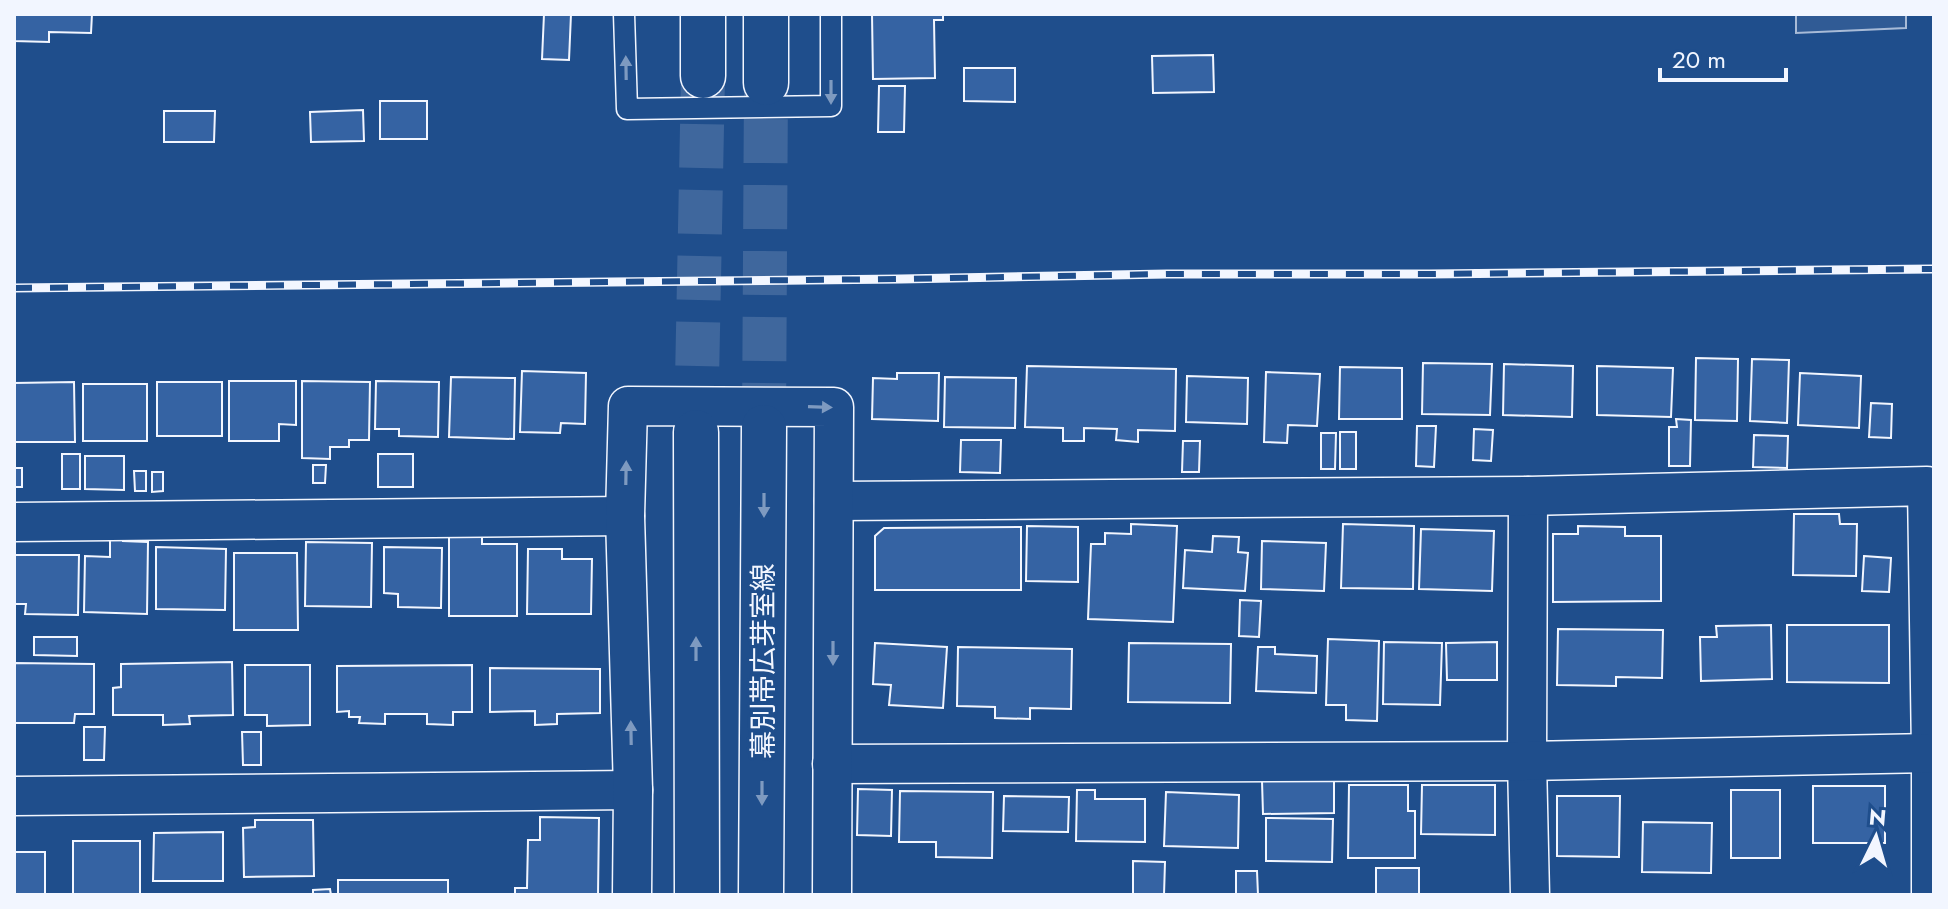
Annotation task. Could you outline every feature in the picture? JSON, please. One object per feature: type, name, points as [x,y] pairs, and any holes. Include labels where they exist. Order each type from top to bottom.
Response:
[{"type":"main road","points":[[703,14],[703,76]]},
{"type":"main road","points":[[766,14],[766,83]]},
{"type":"main road","name":"幕別帯広芽室線","points":[[761,895],[764,427]]},
{"type":"main road","points":[[696,432],[697,895]]},
{"type":"street","points":[[632,895],[633,790],[625,516],[628,406],[834,407],[832,895]]},
{"type":"street","points":[[834,501],[1528,496],[1927,486],[1931,895]]},
{"type":"street","points":[[1528,496],[1530,895]]},
{"type":"street","points":[[14,522],[625,516]]},
{"type":"street","points":[[832,764],[1527,761],[1931,753]]},
{"type":"street","points":[[14,796],[633,790]]},
{"type":"lane","points":[[624,14],[627,109],[831,106],[831,14]]},
{"type":"shaded area","points":[[1796,14],[1906,14],[1906,28],[1796,33]]},
{"type":"building","points":[[14,14],[92,14],[91,33],[49,32],[49,42],[14,41]]},
{"type":"building","points":[[544,14],[571,14],[569,60],[542,59]]},
{"type":"building","points":[[872,14],[943,14],[943,20],[934,20],[935,78],[873,79]]},
{"type":"building","points":[[1213,55],[1214,92],[1153,93],[1152,56]]},
{"type":"building","points":[[964,68],[1015,68],[1015,102],[964,101]]},
{"type":"building","points":[[879,86],[905,86],[904,132],[878,132]]},
{"type":"building","points":[[380,101],[427,101],[427,139],[380,139]]},
{"type":"building","points":[[363,110],[364,141],[311,142],[310,112]]},
{"type":"building","points":[[164,111],[215,111],[214,142],[164,142]]},
{"type":"building","points":[[1696,358],[1738,359],[1737,421],[1695,420]]},
{"type":"building","points":[[1752,359],[1789,360],[1787,423],[1750,421]]},
{"type":"building","points":[[1423,363],[1492,364],[1490,415],[1422,414]]},
{"type":"building","points":[[1504,364],[1573,366],[1572,417],[1503,415]]},
{"type":"building","points":[[1027,366],[1176,369],[1175,431],[1138,430],[1138,442],[1116,440],[1117,429],[1084,428],[1084,441],[1063,441],[1063,428],[1025,427]]},
{"type":"building","points":[[1597,366],[1673,368],[1671,417],[1597,415]]},
{"type":"building","points":[[1340,367],[1402,368],[1402,419],[1339,419]]},
{"type":"building","points":[[522,371],[586,373],[585,424],[561,423],[560,433],[520,432]]},
{"type":"building","points":[[1266,372],[1320,374],[1317,426],[1288,425],[1287,443],[1264,442]]},
{"type":"building","points":[[897,373],[939,373],[938,421],[872,419],[873,378],[897,379]]},
{"type":"building","points":[[1800,373],[1861,376],[1859,428],[1798,425]]},
{"type":"building","points":[[1187,376],[1248,378],[1247,424],[1186,422]]},
{"type":"building","points":[[451,377],[515,378],[514,439],[449,437]]},
{"type":"building","points":[[945,377],[1016,378],[1015,428],[944,427]]},
{"type":"building","points":[[229,381],[296,381],[296,425],[279,424],[279,441],[229,441]]},
{"type":"building","points":[[302,381],[370,382],[369,440],[349,440],[349,447],[330,447],[330,459],[302,458]]},
{"type":"building","points":[[376,381],[439,382],[438,437],[399,436],[399,429],[375,429]]},
{"type":"building","points":[[74,382],[75,442],[14,442],[14,383]]},
{"type":"building","points":[[157,382],[222,382],[222,436],[157,436]]},
{"type":"building","points":[[83,384],[147,384],[147,441],[83,441]]},
{"type":"building","points":[[1871,403],[1892,404],[1891,438],[1869,437]]},
{"type":"building","points":[[1676,419],[1691,420],[1690,466],[1669,466],[1669,427],[1677,427]]},
{"type":"building","points":[[1417,426],[1436,426],[1434,467],[1416,466]]},
{"type":"building","points":[[1474,429],[1493,430],[1491,461],[1473,460]]},
{"type":"building","points":[[1340,432],[1356,432],[1356,469],[1340,469]]},
{"type":"building","points":[[1321,433],[1336,433],[1335,469],[1321,469]]},
{"type":"building","points":[[1754,435],[1788,436],[1787,468],[1753,467]]},
{"type":"building","points":[[961,440],[1001,440],[1000,473],[960,472]]},
{"type":"building","points":[[1183,441],[1200,441],[1199,472],[1182,472]]},
{"type":"building","points":[[62,454],[80,454],[80,489],[62,489]]},
{"type":"building","points":[[378,454],[413,454],[413,487],[378,487]]},
{"type":"building","points":[[85,456],[124,456],[124,490],[85,489]]},
{"type":"building","points":[[313,465],[326,465],[325,483],[313,483]]},
{"type":"building","points":[[14,468],[22,468],[22,487],[14,487]]},
{"type":"building","points":[[134,471],[146,471],[146,491],[135,491]]},
{"type":"building","points":[[152,472],[163,472],[163,491],[152,492]]},
{"type":"building","points":[[1794,514],[1839,514],[1840,524],[1857,524],[1856,576],[1793,575]]},
{"type":"building","points":[[1131,524],[1177,526],[1173,622],[1088,619],[1091,544],[1105,544],[1105,533],[1131,534]]},
{"type":"building","points":[[1343,524],[1414,526],[1413,589],[1341,588]]},
{"type":"building","points":[[1027,526],[1078,527],[1078,582],[1026,581]]},
{"type":"building","points":[[1578,526],[1625,527],[1625,536],[1661,536],[1661,601],[1553,602],[1553,534],[1578,534]]},
{"type":"building","points":[[1021,527],[1021,590],[875,590],[875,536],[884,528]]},
{"type":"building","points":[[1421,529],[1494,531],[1492,591],[1419,589]]},
{"type":"building","points":[[110,532],[123,532],[123,541],[148,542],[147,614],[84,612],[85,556],[110,557]]},
{"type":"building","points":[[449,535],[482,536],[482,544],[517,544],[517,616],[449,616]]},
{"type":"building","points":[[1213,536],[1239,537],[1238,552],[1248,553],[1245,591],[1183,588],[1185,550],[1212,552]]},
{"type":"building","points":[[1262,541],[1326,543],[1324,591],[1261,589]]},
{"type":"building","points":[[306,542],[372,543],[371,607],[305,606]]},
{"type":"building","points":[[156,547],[226,549],[225,610],[156,609]]},
{"type":"building","points":[[384,547],[442,548],[441,608],[398,607],[398,594],[384,593]]},
{"type":"building","points":[[528,549],[562,549],[562,559],[592,559],[591,614],[527,614]]},
{"type":"building","points":[[234,553],[297,553],[298,630],[234,630]]},
{"type":"building","points":[[14,555],[79,555],[78,615],[25,614],[26,604],[14,604]]},
{"type":"building","points":[[1864,556],[1891,558],[1889,592],[1862,591]]},
{"type":"building","points":[[1240,600],[1261,601],[1259,637],[1239,636]]},
{"type":"building","points":[[1771,625],[1772,679],[1701,681],[1700,637],[1717,637],[1716,626]]},
{"type":"building","points":[[1787,625],[1889,625],[1889,683],[1787,682]]},
{"type":"building","points":[[1558,629],[1663,630],[1662,678],[1616,677],[1616,686],[1557,685]]},
{"type":"building","points":[[34,637],[77,637],[77,656],[34,655]]},
{"type":"building","points":[[1328,639],[1379,641],[1377,721],[1346,720],[1346,705],[1326,705]]},
{"type":"building","points":[[1384,642],[1442,643],[1440,705],[1383,704]]},
{"type":"building","points":[[1497,642],[1497,680],[1447,680],[1446,643]]},
{"type":"building","points":[[875,643],[947,647],[943,708],[889,705],[891,685],[873,684]]},
{"type":"building","points":[[1129,643],[1231,644],[1230,703],[1128,702]]},
{"type":"building","points":[[958,647],[1072,649],[1071,709],[1030,708],[1030,719],[995,718],[995,707],[957,706]]},
{"type":"building","points":[[1258,647],[1275,647],[1275,654],[1317,656],[1316,693],[1256,691]]},
{"type":"building","points":[[232,662],[233,715],[189,716],[190,724],[163,725],[163,715],[113,715],[113,688],[121,687],[121,664]]},
{"type":"building","points":[[14,663],[94,664],[94,714],[75,714],[74,723],[14,723]]},
{"type":"building","points":[[245,665],[310,665],[310,725],[267,726],[267,715],[245,715]]},
{"type":"building","points":[[472,665],[472,712],[453,712],[453,725],[427,724],[427,714],[385,714],[385,724],[359,723],[360,717],[349,717],[349,711],[337,712],[337,666]]},
{"type":"building","points":[[490,668],[600,669],[600,713],[557,714],[557,724],[535,725],[535,711],[490,712]]},
{"type":"building","points":[[84,727],[105,727],[104,760],[84,760]]},
{"type":"building","points":[[242,732],[261,732],[261,765],[243,765]]},
{"type":"building","points":[[1334,780],[1334,813],[1263,814],[1262,781]]},
{"type":"building","points":[[1349,785],[1408,785],[1408,811],[1415,811],[1415,858],[1348,858]]},
{"type":"building","points":[[1422,785],[1495,785],[1495,835],[1421,834]]},
{"type":"building","points":[[1813,786],[1885,786],[1885,843],[1813,843]]},
{"type":"building","points":[[858,789],[892,790],[891,836],[857,835]]},
{"type":"building","points":[[1077,790],[1095,790],[1095,799],[1145,799],[1145,842],[1076,841]]},
{"type":"building","points":[[1731,790],[1780,790],[1780,858],[1731,858]]},
{"type":"building","points":[[900,791],[993,792],[992,858],[936,857],[936,842],[899,842]]},
{"type":"building","points":[[1166,792],[1239,795],[1238,848],[1164,846]]},
{"type":"building","points":[[1004,796],[1069,797],[1068,832],[1003,831]]},
{"type":"building","points":[[1557,796],[1620,796],[1619,857],[1557,856]]},
{"type":"building","points":[[540,817],[599,818],[598,895],[515,895],[515,888],[527,888],[528,840],[540,840]]},
{"type":"building","points":[[1266,818],[1333,819],[1332,862],[1266,861]]},
{"type":"building","points":[[255,820],[313,820],[314,876],[244,877],[243,828],[255,827]]},
{"type":"building","points":[[1643,822],[1712,823],[1711,873],[1642,872]]},
{"type":"building","points":[[223,832],[223,881],[153,881],[154,833]]},
{"type":"building","points":[[73,841],[140,841],[140,895],[73,895]]},
{"type":"building","points":[[14,852],[45,852],[45,895],[14,895]]},
{"type":"building","points":[[1133,861],[1165,862],[1164,895],[1133,895]]},
{"type":"building","points":[[1376,868],[1419,868],[1419,895],[1376,895]]},
{"type":"building","points":[[1236,871],[1257,871],[1258,895],[1236,895]]},
{"type":"building","points":[[338,880],[448,880],[448,895],[338,895]]},
{"type":"building","points":[[330,889],[331,895],[313,895],[313,890]]},
{"type":"tunnel","points":[[696,432],[703,76]]},
{"type":"tunnel","points":[[764,427],[766,83]]},
{"type":"railway","points":[[14,288],[1167,274],[1934,269]]}]
